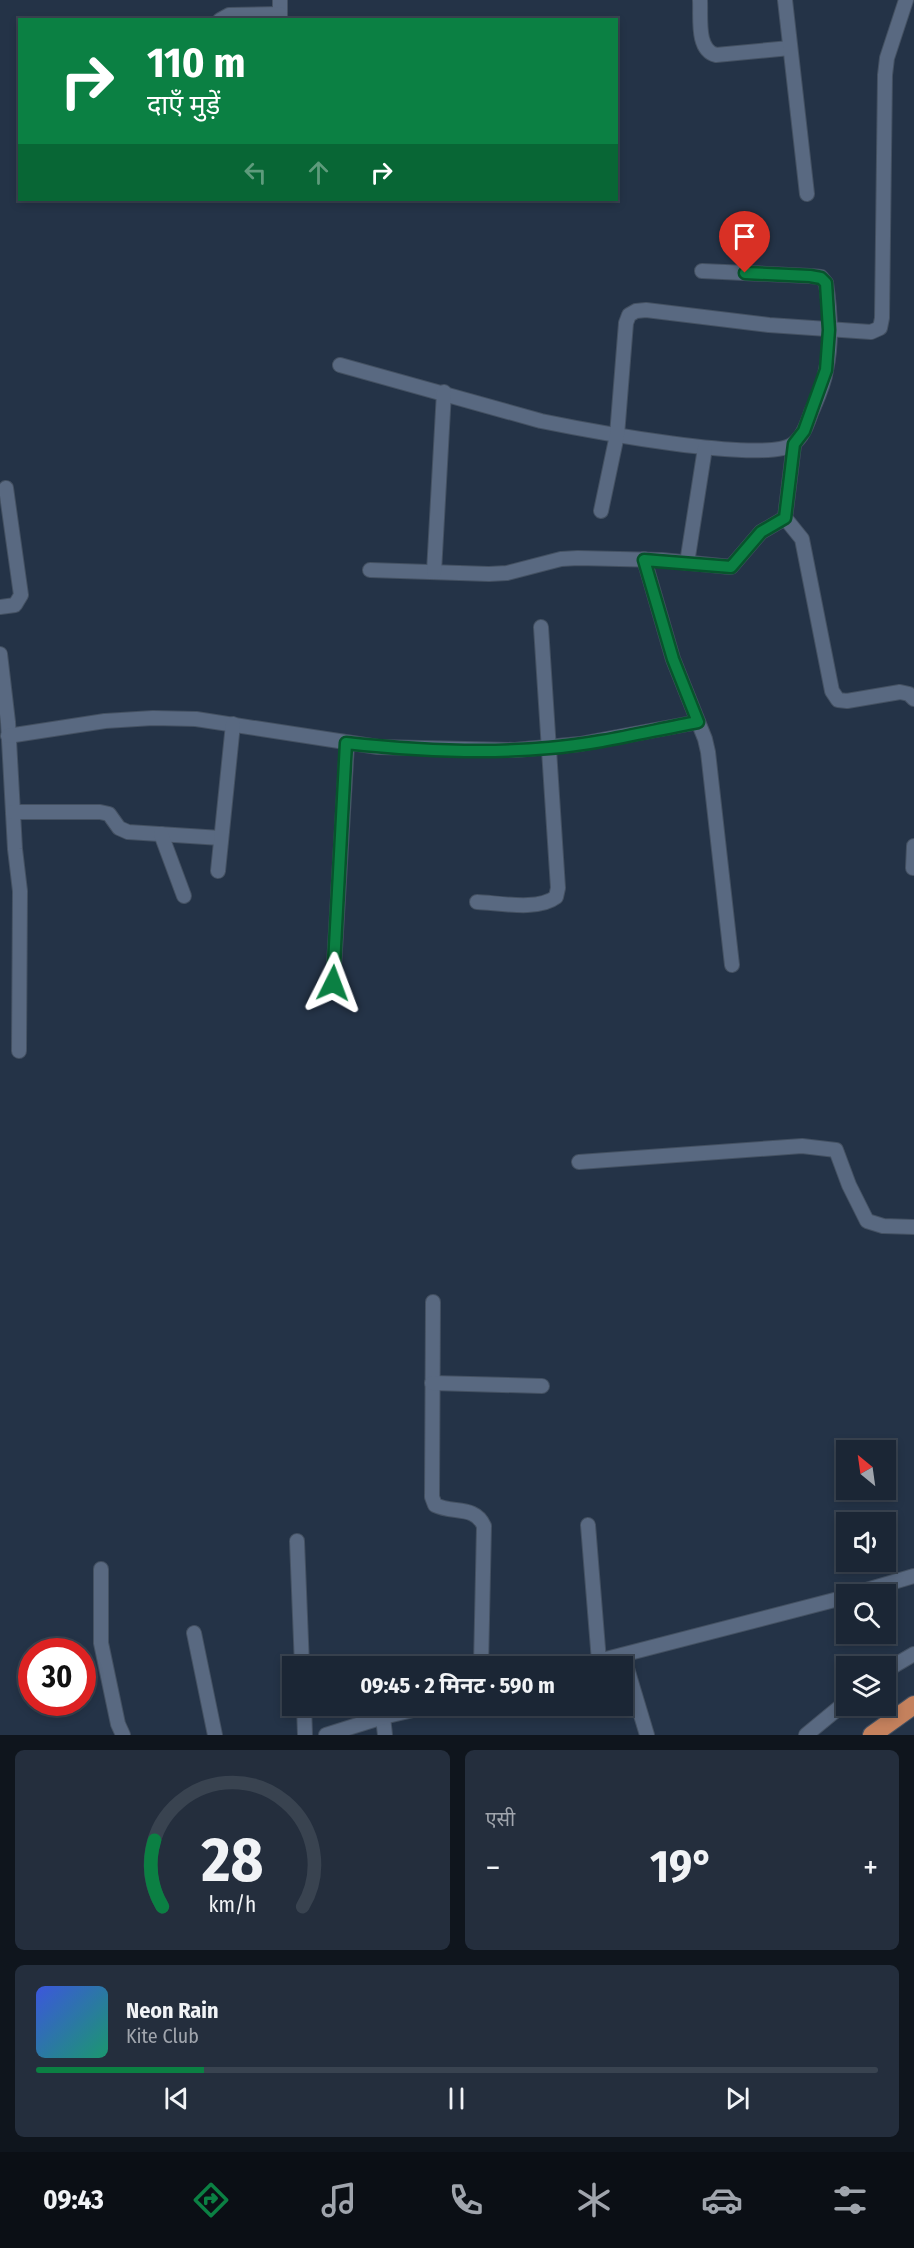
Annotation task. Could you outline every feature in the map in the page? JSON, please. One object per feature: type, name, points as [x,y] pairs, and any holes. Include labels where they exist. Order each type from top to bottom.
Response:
[{"type":"highway","points":[[872,1735],[914,1705]]},
{"type":"street","points":[[700,0],[703,45],[709,53],[716,55],[790,48]]},
{"type":"street","points":[[785,0],[807,194]]},
{"type":"street","points":[[601,511],[617,435],[626,323],[629,315],[636,311],[829,330],[871,332],[880,328],[882,318],[885,75],[887,58],[906,0]]},
{"type":"street","points":[[222,18],[229,15],[280,11]]},
{"type":"street","points":[[340,365],[541,420],[617,435],[705,448],[785,449],[794,444],[804,431],[826,370],[829,330],[826,283],[821,278],[702,271]]},
{"type":"street","points":[[434,572],[444,392]]},
{"type":"street","points":[[794,444],[785,518],[802,539],[832,691],[838,700],[847,701],[900,692],[909,694],[914,699]]},
{"type":"street","points":[[687,563],[705,448]]},
{"type":"street","points":[[0,608],[15,605],[21,595],[6,488]]},
{"type":"street","points":[[370,570],[507,573],[561,559],[644,560],[731,567],[761,532],[785,518]]},
{"type":"street","points":[[644,560],[673,659],[708,753],[732,965]]},
{"type":"street","points":[[477,902],[538,905],[548,903],[556,897],[558,888],[541,627]]},
{"type":"street","points":[[0,654],[8,736],[4,753],[13,812],[20,891],[19,1051]]},
{"type":"street","points":[[8,736],[81,723],[153,718],[196,719],[346,743],[414,748],[515,750],[550,748],[698,722]]},
{"type":"street","points":[[218,871],[233,724]]},
{"type":"street","points":[[333,983],[346,743]]},
{"type":"street","points":[[13,812],[100,812],[109,814],[123,831],[221,838]]},
{"type":"street","points":[[161,834],[184,896]]},
{"type":"street","points":[[913,868],[914,846]]},
{"type":"street","points":[[579,1162],[802,1146],[836,1150],[849,1185],[867,1221],[883,1227],[914,1227]]},
{"type":"street","points":[[433,1302],[432,1497],[435,1505],[442,1508],[475,1513],[481,1518],[484,1526],[481,1656]]},
{"type":"street","points":[[432,1383],[542,1386]]},
{"type":"street","points":[[588,1525],[599,1656]]},
{"type":"street","points":[[297,1540],[303,1656]]},
{"type":"street","points":[[101,1569],[101,1643],[118,1724],[123,1735]]},
{"type":"street","points":[[887,1584],[914,1576]]},
{"type":"street","points":[[619,1656],[836,1600]]},
{"type":"street","points":[[194,1633],[215,1735]]},
{"type":"street","points":[[896,1665],[914,1654]]},
{"type":"street","points":[[623,1655],[646,1735]]},
{"type":"street","points":[[806,1735],[836,1710]]},
{"type":"street","points":[[304,1716],[305,1735]]},
{"type":"street","points":[[326,1735],[387,1716]]},
{"type":"street","points":[[383,1717],[385,1735]]},
{"type":"route","points":[[333,983],[346,743],[414,748],[515,750],[550,748],[698,722],[673,659],[644,560],[731,567],[761,532],[785,518],[794,444],[804,431],[820,389],[828,357],[826,283],[821,278],[810,276],[745,273]]}]
